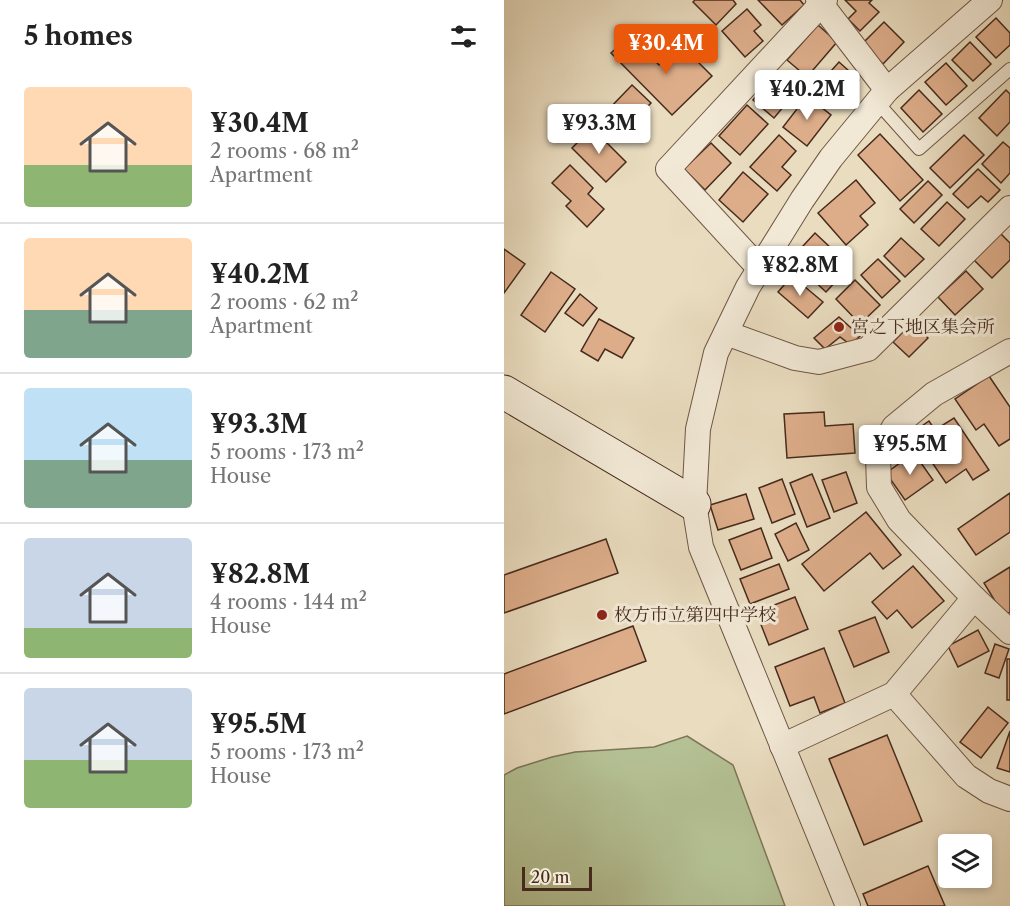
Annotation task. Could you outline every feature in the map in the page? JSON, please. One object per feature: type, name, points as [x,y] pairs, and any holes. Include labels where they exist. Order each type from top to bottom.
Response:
[{"type":"street","points":[[848,906],[701,547],[694,504],[698,429],[716,353],[748,287],[802,200],[831,158],[882,96],[990,0]]},
{"type":"street","points":[[759,268],[668,169],[822,1],[882,96]]},
{"type":"street","points":[[726,333],[795,358],[819,362],[868,349],[1010,208]]},
{"type":"street","points":[[1010,351],[934,394],[894,428],[878,456],[879,487],[899,520],[1010,632]]},
{"type":"street","points":[[504,392],[694,504]]},
{"type":"street","points":[[782,746],[894,694],[974,598]]},
{"type":"street","points":[[894,694],[966,776],[989,791],[1010,799]]},
{"type":"lane","points":[[882,96],[919,149],[1010,69]]},
{"type":"green space","points":[[687,736],[733,765],[785,906],[504,906],[504,775],[517,768],[575,752],[654,747]]},
{"type":"building","points":[[695,0],[733,0],[736,4],[716,25],[693,2]]},
{"type":"building","points":[[758,0],[800,0],[804,5],[782,25]]},
{"type":"building","points":[[845,0],[872,0],[869,3],[879,12],[860,31],[848,19],[856,11]]},
{"type":"building","points":[[747,9],[761,25],[754,31],[763,41],[745,57],[722,31]]},
{"type":"building","points":[[996,18],[1010,33],[1010,45],[996,58],[976,37]]},
{"type":"building","points":[[884,22],[904,42],[883,64],[862,44]]},
{"type":"building","points":[[818,25],[837,42],[807,77],[787,60]]},
{"type":"building","points":[[970,42],[991,64],[973,81],[952,60]]},
{"type":"building","points":[[621,44],[631,54],[640,45],[659,65],[680,44],[712,76],[672,115],[611,53]]},
{"type":"building","points":[[839,62],[859,80],[836,105],[816,88]]},
{"type":"building","points":[[946,63],[967,86],[946,105],[925,82]]},
{"type":"building","points":[[779,71],[799,88],[774,118],[753,100]]},
{"type":"building","points":[[632,85],[651,103],[625,130],[606,112]]},
{"type":"building","points":[[919,90],[942,114],[923,132],[901,108]]},
{"type":"building","points":[[1006,90],[1010,94],[1010,122],[997,136],[979,118]]},
{"type":"building","points":[[807,96],[831,115],[807,146],[783,127]]},
{"type":"building","points":[[747,105],[768,124],[740,155],[719,136]]},
{"type":"building","points":[[592,128],[626,162],[606,182],[572,148]]},
{"type":"building","points":[[880,134],[923,180],[900,201],[858,155]]},
{"type":"building","points":[[779,135],[796,151],[782,167],[791,175],[777,191],[750,167]]},
{"type":"building","points":[[964,135],[984,155],[950,188],[930,168]]},
{"type":"building","points":[[1003,142],[1010,148],[1010,173],[1001,183],[982,164]]},
{"type":"building","points":[[711,143],[731,163],[705,190],[684,169]]},
{"type":"building","points":[[570,165],[593,188],[588,194],[604,209],[587,227],[566,206],[571,201],[552,183]]},
{"type":"building","points":[[978,169],[1000,190],[988,202],[981,196],[968,208],[953,194]]},
{"type":"building","points":[[743,172],[768,194],[743,222],[719,200]]},
{"type":"building","points":[[856,180],[875,203],[860,216],[868,225],[846,245],[818,213]]},
{"type":"building","points":[[928,181],[942,195],[914,223],[900,209]]},
{"type":"building","points":[[947,202],[965,219],[939,246],[921,229]]},
{"type":"building","points":[[815,233],[850,266],[826,292],[791,259]]},
{"type":"building","points":[[1000,233],[1010,243],[1010,260],[992,278],[974,260]]},
{"type":"building","points":[[901,238],[924,259],[905,277],[884,256]]},
{"type":"building","points":[[504,249],[525,264],[504,293]]},
{"type":"building","points":[[878,259],[900,281],[882,298],[861,275]]},
{"type":"building","points":[[966,271],[983,289],[955,315],[938,297]]},
{"type":"building","points":[[551,272],[575,289],[545,332],[521,315]]},
{"type":"building","points":[[792,276],[823,302],[808,318],[778,292]]},
{"type":"building","points":[[855,280],[880,305],[860,324],[836,299]]},
{"type":"building","points":[[580,294],[597,308],[583,326],[565,313]]},
{"type":"building","name":"宮之下地区集会所","points":[[839,317],[860,336],[851,345],[840,337],[825,349],[814,338]]},
{"type":"building","points":[[599,319],[634,338],[622,358],[605,349],[598,361],[581,351]]},
{"type":"building","points":[[912,323],[928,338],[909,357],[893,342]]},
{"type":"building","points":[[989,376],[1010,407],[1010,439],[999,446],[984,424],[976,430],[955,399]]},
{"type":"building","points":[[824,412],[825,426],[853,424],[855,453],[787,458],[784,414]]},
{"type":"building","points":[[954,418],[989,470],[973,480],[966,469],[946,483],[912,433],[929,421],[935,430]]},
{"type":"building","points":[[914,453],[933,480],[905,500],[886,473]]},
{"type":"building","points":[[846,472],[857,503],[834,512],[822,480]]},
{"type":"building","points":[[812,474],[830,518],[807,527],[790,483]]},
{"type":"building","points":[[782,479],[795,514],[772,523],[759,488]]},
{"type":"building","points":[[1010,493],[1010,532],[976,555],[958,529]]},
{"type":"building","points":[[746,494],[754,519],[718,530],[710,505]]},
{"type":"building","points":[[866,512],[901,555],[883,569],[870,553],[824,591],[802,564]]},
{"type":"building","points":[[796,523],[809,550],[788,561],[775,534]]},
{"type":"building","points":[[761,528],[772,558],[741,570],[729,540]]},
{"type":"building","points":[[606,539],[618,573],[504,613],[504,575]]},
{"type":"building","points":[[779,564],[789,589],[750,604],[740,579]]},
{"type":"building","points":[[913,566],[944,601],[912,628],[897,610],[887,619],[872,602]]},
{"type":"building","points":[[1010,567],[1010,612],[1004,616],[984,583]]},
{"type":"building","points":[[795,597],[808,629],[769,645],[756,612]]},
{"type":"building","points":[[875,617],[889,652],[854,667],[839,631]]},
{"type":"building","points":[[633,626],[646,661],[504,714],[504,674]]},
{"type":"building","points":[[978,630],[989,651],[958,667],[948,646]]},
{"type":"building","points":[[995,644],[1009,649],[999,678],[985,673]]},
{"type":"building","points":[[824,648],[845,703],[820,713],[814,697],[790,706],[775,667]]},
{"type":"building","points":[[1007,659],[1010,659],[1010,700],[1007,700]]},
{"type":"building","points":[[988,707],[1008,723],[981,758],[960,742]]},
{"type":"building","points":[[1010,731],[1010,772],[997,768]]},
{"type":"building","points":[[887,735],[922,821],[864,845],[829,759]]},
{"type":"building","points":[[928,866],[945,906],[868,906],[863,894]]},
{"type":"place","name":"宮之下地区集会所","points":[[839,327]]},
{"type":"place","name":"枚方市立第四中学校","points":[[602,615]]}]
